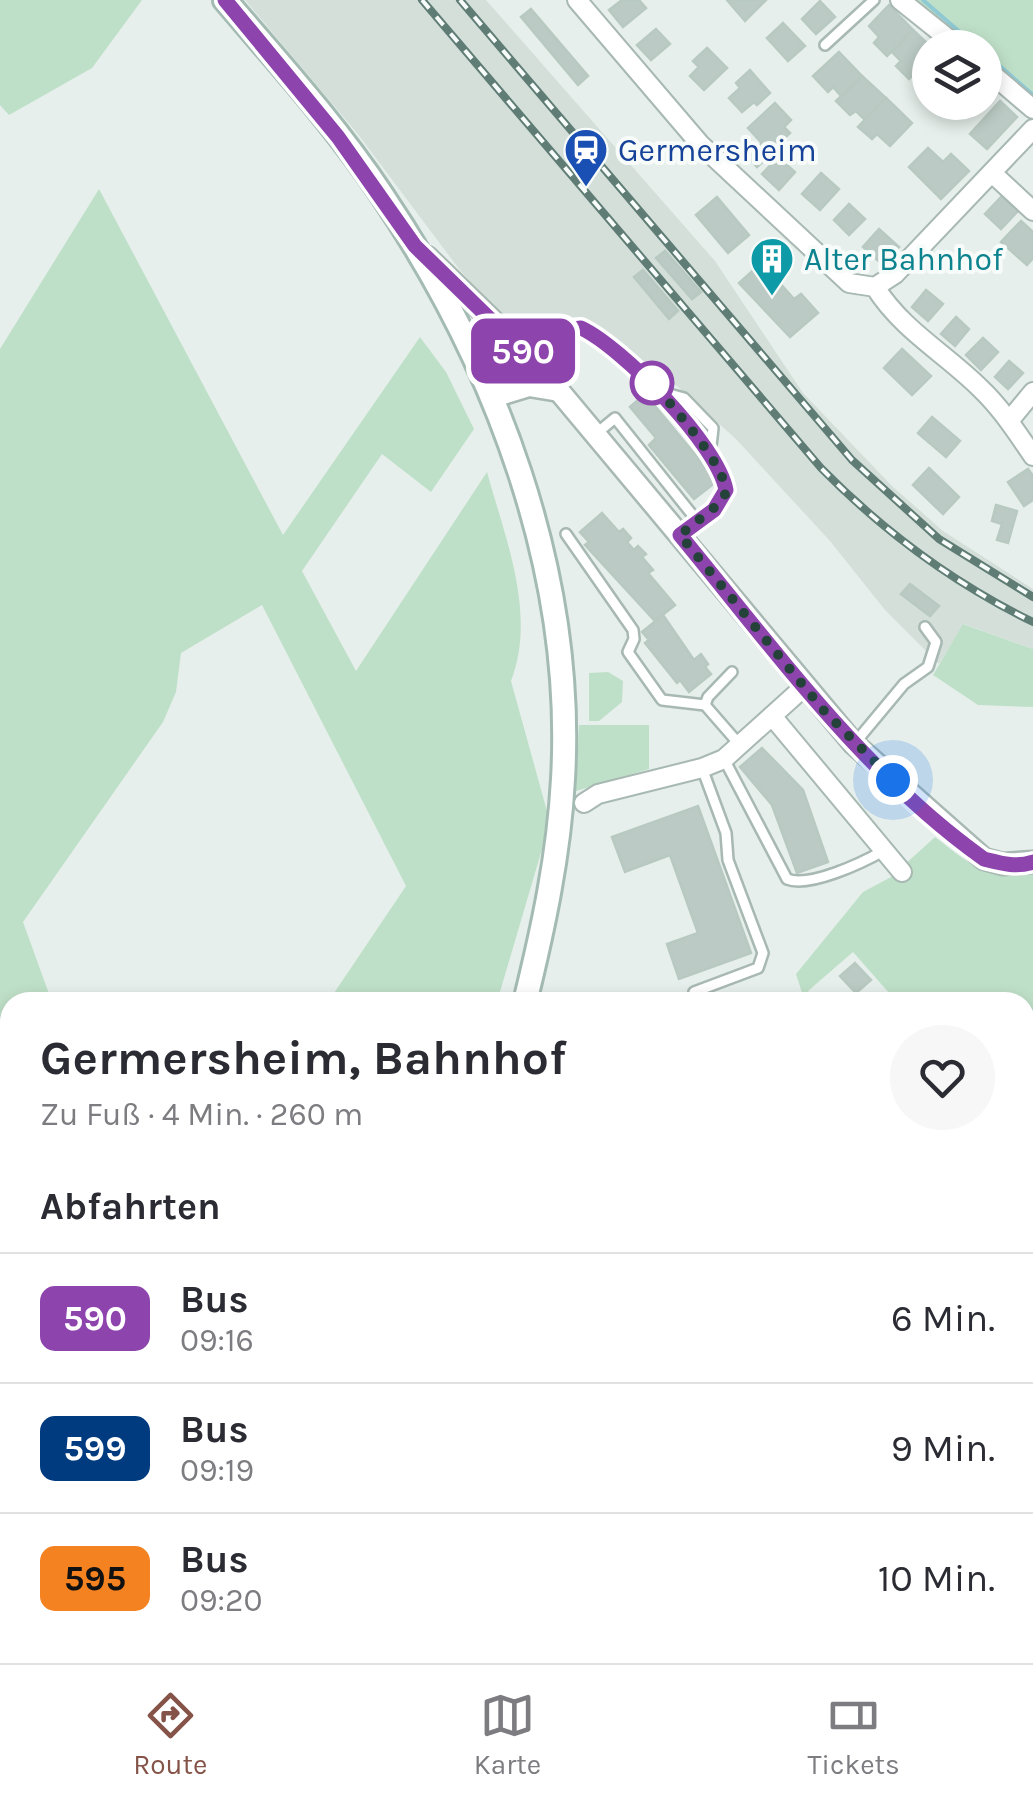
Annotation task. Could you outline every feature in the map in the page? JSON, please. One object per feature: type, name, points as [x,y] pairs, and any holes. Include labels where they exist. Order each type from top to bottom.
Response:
[{"type":"main road","points":[[225,0],[338,137],[415,246],[489,387],[542,557],[558,643],[563,778],[548,911],[527,992]]},
{"type":"street","points":[[576,0],[700,144],[849,283],[875,287],[895,274],[1033,129]]},
{"type":"street","points":[[900,0],[938,30]]},
{"type":"street","points":[[1002,83],[1033,109]]},
{"type":"street","points":[[992,173],[1033,211]]},
{"type":"street","points":[[415,246],[537,367],[854,744],[984,859],[1003,864],[1033,862]]},
{"type":"street","points":[[875,287],[892,313],[981,389],[1033,456]]},
{"type":"street","points":[[489,387],[508,369],[537,367]]},
{"type":"street","points":[[489,387],[529,386],[558,391]]},
{"type":"street","points":[[1009,421],[1033,392]]},
{"type":"street","points":[[584,803],[598,794],[724,759],[804,688]]},
{"type":"street","points":[[772,716],[902,872]]},
{"type":"lane","points":[[825,45],[874,0]]},
{"type":"lane","points":[[537,367],[565,330],[581,328],[628,360],[660,392],[710,455],[726,490],[720,503],[680,535]]},
{"type":"lane","points":[[660,392],[684,398],[712,428],[710,455]]},
{"type":"lane","points":[[595,434],[615,418],[700,520]]},
{"type":"lane","points":[[566,534],[633,630],[634,640],[628,652],[662,700],[705,706],[739,744]]},
{"type":"lane","points":[[854,744],[904,684],[928,667],[936,642],[925,627]]},
{"type":"lane","points":[[705,706],[708,697],[732,672]]},
{"type":"lane","points":[[724,759],[786,878],[796,883],[807,880],[858,864],[886,850]]},
{"type":"lane","points":[[694,992],[758,968],[764,953],[728,860],[726,833],[702,768]]},
{"type":"shaded area","points":[[245,0],[486,0],[715,261],[803,393],[892,486],[943,531],[1033,589],[1033,649],[964,624],[939,664],[885,610],[830,541],[736,439],[678,387],[579,317],[560,318],[535,341],[522,340],[459,269],[357,133]]},
{"type":"green space","points":[[0,0],[142,0],[92,68],[9,115],[0,105]]},
{"type":"green space","points":[[911,0],[1033,0],[1033,105],[1002,79],[1002,30],[946,30]]},
{"type":"green space","points":[[99,189],[283,535],[420,337],[446,372],[474,429],[431,492],[382,454],[302,571],[356,671],[487,472],[520,603],[518,655],[511,681],[550,822],[500,992],[335,992],[406,886],[262,605],[181,653],[176,692],[163,722],[23,922],[48,992],[0,992],[0,349]]},
{"type":"green space","points":[[963,624],[1033,649],[1033,707],[978,705],[933,675]]},
{"type":"green space","points":[[608,672],[623,681],[622,702],[599,721],[589,721],[589,673]]},
{"type":"green space","points":[[579,725],[649,725],[649,769],[576,791]]},
{"type":"green space","points":[[935,837],[970,863],[991,872],[1033,872],[1033,992],[888,992],[853,952],[809,992],[802,992],[796,974],[863,892],[891,877]]},
{"type":"building","points":[[622,0],[639,0],[646,8],[623,27],[609,10]]},
{"type":"building","points":[[727,0],[766,0],[745,21]]},
{"type":"building","points":[[820,1],[835,17],[816,34],[802,19]]},
{"type":"building","points":[[889,5],[913,30],[887,56],[874,43],[879,37],[869,26]]},
{"type":"building","points":[[531,9],[588,76],[578,85],[521,17]]},
{"type":"building","points":[[783,23],[805,46],[788,61],[767,38]]},
{"type":"building","points":[[656,29],[670,44],[651,60],[637,45]]},
{"type":"building","points":[[912,31],[909,79],[896,66],[901,61],[892,52]]},
{"type":"building","points":[[707,48],[727,68],[704,90],[690,76],[699,67],[693,61]]},
{"type":"building","points":[[839,52],[862,76],[841,96],[833,87],[828,92],[813,76]]},
{"type":"building","points":[[750,70],[770,93],[742,112],[729,98],[740,88],[736,83]]},
{"type":"building","points":[[862,76],[886,98],[865,120],[856,111],[850,115],[836,101]]},
{"type":"building","points":[[886,98],[912,123],[890,146],[877,134],[872,139],[858,127]]},
{"type":"building","points":[[775,103],[791,120],[784,127],[790,133],[770,152],[748,128]]},
{"type":"building","points":[[1002,103],[1017,117],[987,149],[970,134],[983,120],[1002,120]]},
{"type":"building","points":[[762,143],[772,154],[757,167],[748,157]]},
{"type":"building","points":[[928,148],[943,162],[951,154],[969,171],[941,199],[909,167]]},
{"type":"building","points":[[778,157],[795,172],[779,190],[762,174]]},
{"type":"building","points":[[821,173],[839,189],[820,210],[802,194]]},
{"type":"building","points":[[1002,196],[1018,211],[1001,229],[985,214]]},
{"type":"building","points":[[717,197],[749,235],[728,253],[696,215]]},
{"type":"building","points":[[849,204],[865,219],[849,235],[834,220]]},
{"type":"building","points":[[1021,221],[1033,232],[1033,258],[1027,265],[1001,242]]},
{"type":"building","points":[[879,229],[899,247],[883,265],[863,247]]},
{"type":"building","points":[[665,251],[701,292],[692,299],[656,258]]},
{"type":"building","name":"Alter Bahnhof","points":[[768,257],[784,275],[778,281],[794,299],[801,294],[818,313],[790,337],[739,283]]},
{"type":"building","points":[[643,270],[678,311],[669,319],[634,277]]},
{"type":"building","points":[[926,290],[943,304],[928,321],[912,307]]},
{"type":"building","points":[[956,317],[969,329],[955,346],[941,334]]},
{"type":"building","points":[[983,338],[998,352],[981,370],[966,355]]},
{"type":"building","points":[[902,349],[931,376],[912,395],[884,368]]},
{"type":"building","points":[[1009,361],[1023,373],[1008,389],[995,377]]},
{"type":"building","points":[[645,394],[717,481],[694,499],[649,445],[656,438],[630,407]]},
{"type":"building","points":[[932,417],[960,441],[946,457],[918,433]]},
{"type":"building","points":[[929,468],[959,497],[943,514],[913,485]]},
{"type":"building","points":[[1028,469],[1033,476],[1033,500],[1024,506],[1008,482]]},
{"type":"building","points":[[996,505],[1017,511],[1008,543],[997,540],[1002,524],[992,521]]},
{"type":"building","points":[[602,513],[619,532],[623,529],[631,538],[627,542],[634,550],[638,546],[646,554],[642,557],[653,570],[648,573],[675,605],[655,621],[585,545],[589,542],[580,532]]},
{"type":"building","points":[[910,584],[939,606],[930,616],[901,594]]},
{"type":"building","points":[[663,615],[694,660],[701,654],[708,664],[705,667],[711,674],[689,692],[645,643],[649,640],[642,632]]},
{"type":"building","points":[[762,748],[803,790],[828,862],[797,873],[772,805],[740,767]]},
{"type":"building","points":[[698,806],[751,953],[679,979],[667,944],[698,933],[670,855],[625,872],[612,837]]},
{"type":"building","points":[[855,963],[871,980],[855,992],[840,976]]},
{"type":"waterway","points":[[923,0],[957,30]]},
{"type":"waterway","points":[[1002,68],[1033,95]]},
{"type":"railway","points":[[422,0],[821,468],[920,554],[1033,622]]},
{"type":"railway","points":[[460,0],[852,460],[939,539],[1033,597]]},
{"type":"bus line","name":"590","points":[[225,0],[338,137],[415,246],[534,362],[565,330],[581,328],[628,360],[660,392],[710,455],[726,490],[714,510],[680,535],[854,744],[984,859],[1003,864],[1033,862]]},
{"type":"place","name":"Germersheim","points":[[586,188]]},
{"type":"place","name":"Alter Bahnhof","points":[[772,297]]},
{"type":"route","points":[[652,383],[649,380],[710,455],[726,490],[720,503],[680,535],[825,712],[893,780]]}]
